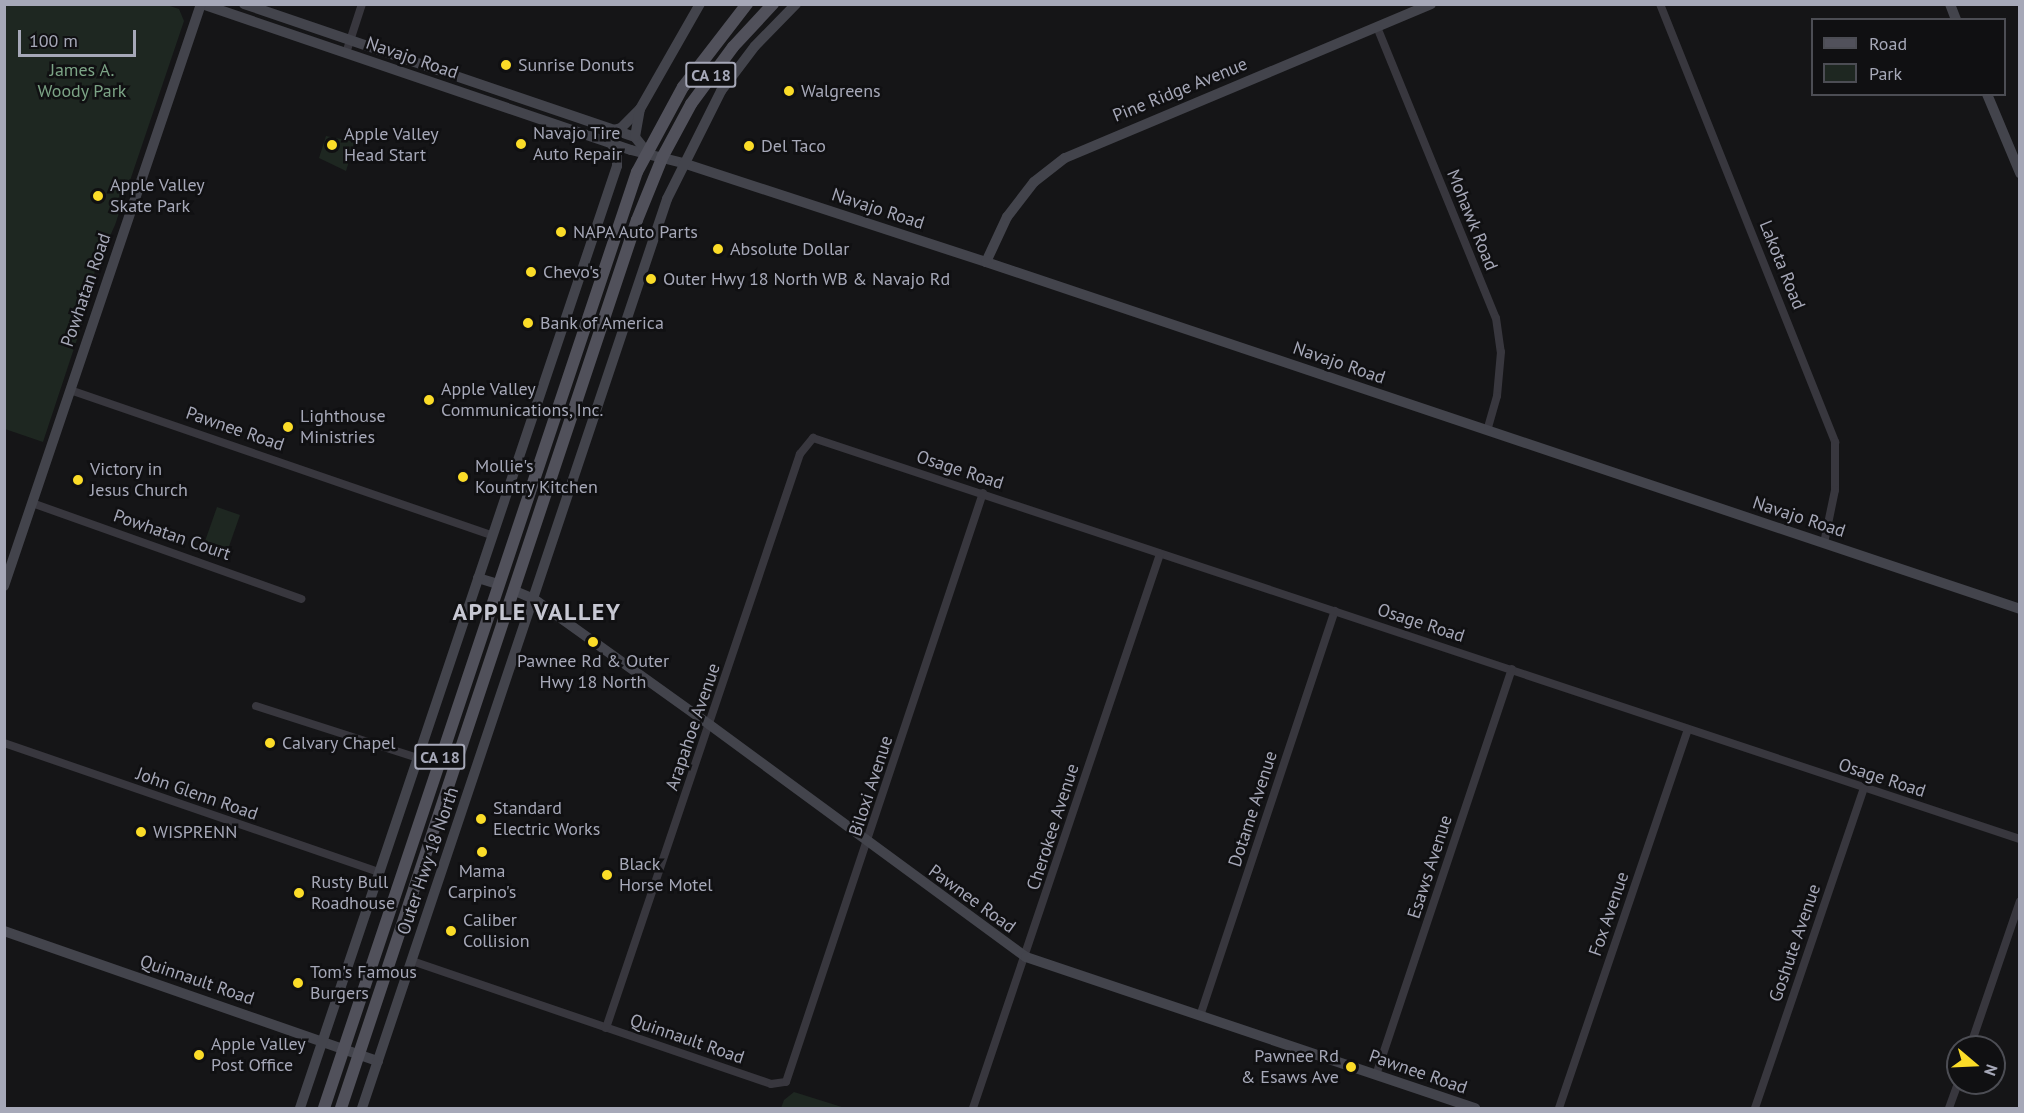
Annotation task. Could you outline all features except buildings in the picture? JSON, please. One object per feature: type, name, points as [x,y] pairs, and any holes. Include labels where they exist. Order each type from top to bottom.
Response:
[{"type":"main road","name":"CA 18","points":[[324,1108],[498,584],[646,151],[683,87],[747,4]]},
{"type":"main road","name":"CA 18","points":[[341,1108],[637,220],[663,156],[714,71],[773,4]]},
{"type":"main road","points":[[514,591],[508,578],[531,508],[531,488]]},
{"type":"main road","points":[[484,678],[483,664],[504,596],[498,584]]},
{"type":"street","name":"Navajo Road","points":[[201,4],[631,150],[663,156],[986,262],[2019,609]]},
{"type":"street","name":"Powhatan Road","points":[[4,586],[201,4]]},
{"type":"street","name":"Navajo Road","points":[[244,4],[614,130],[635,138],[646,151]]},
{"type":"street","points":[[346,53],[362,4]]},
{"type":"street","points":[[614,130],[621,128],[640,109],[700,4]]},
{"type":"street","name":"Outer Hwy 18 North","points":[[363,1108],[653,239],[683,163],[734,73],[796,4]]},
{"type":"street","name":"Pine Ridge Avenue","points":[[986,262],[1007,217],[1034,182],[1065,158],[1431,4]]},
{"type":"street","name":"Lakota Road","points":[[1660,4],[1835,442],[1835,490],[1824,543]]},
{"type":"street","name":"Mohawk Road","points":[[1377,27],[1496,318],[1501,352],[1497,396],[1487,430]]},
{"type":"street","points":[[1988,96],[2019,173]]},
{"type":"street","points":[[635,138],[640,109]]},
{"type":"street","points":[[300,1108],[617,166],[617,153],[611,143]]},
{"type":"street","points":[[617,166],[631,150]]},
{"type":"street","name":"Pawnee Road","points":[[70,390],[492,535]]},
{"type":"street","name":"Osage Road","points":[[813,438],[2019,839]]},
{"type":"street","name":"Arapahoe Avenue","points":[[606,1028],[800,454],[813,438]]},
{"type":"street","name":"Biloxi Avenue","points":[[782,1085],[788,1079],[983,493]]},
{"type":"street","name":"Powhatan Court","points":[[32,503],[301,599]]},
{"type":"street","name":"Cherokee Avenue","points":[[974,1108],[1160,554]]},
{"type":"street","points":[[478,578],[498,584]]},
{"type":"street","name":"Pawnee Road","points":[[514,591],[534,599],[1026,957],[1475,1108]]},
{"type":"street","name":"Dotame Avenue","points":[[1200,1016],[1335,611]]},
{"type":"street","name":"Esaws Avenue","points":[[1377,1075],[1512,669]]},
{"type":"street","points":[[256,706],[418,758]]},
{"type":"street","name":"Fox Avenue","points":[[1559,1108],[1688,729]]},
{"type":"street","name":"John Glenn Road","points":[[4,743],[379,872]]},
{"type":"street","name":"Goshute Avenue","points":[[1755,1108],[1864,788]]},
{"type":"street","points":[[1974,1035],[2019,901]]},
{"type":"street","name":"Quinnault Road","points":[[4,931],[378,1061]]},
{"type":"street","name":"Quinnault Road","points":[[412,961],[606,1028],[782,1085]]},
{"type":"green space","name":"James A. Woody Park","points":[[5,5],[167,5],[179,9],[184,21],[115,225],[95,269],[91,297],[43,442],[5,429]]},
{"type":"green space","points":[[326,136],[355,142],[346,171],[319,158]]},
{"type":"green space","points":[[217,507],[240,515],[226,555],[203,547]]},
{"type":"green space","points":[[794,1092],[845,1108],[781,1108],[784,1100]]},
{"type":"place","name":"Sunrise Donuts","points":[[506,65]]},
{"type":"place","name":"Walgreens","points":[[789,91]]},
{"type":"place","name":"Navajo Tire Auto Repair","points":[[521,144]]},
{"type":"place","name":"Apple Valley Head Start","points":[[332,145]]},
{"type":"place","name":"Del Taco","points":[[749,146]]},
{"type":"place","name":"Apple Valley Skate Park","points":[[98,196]]},
{"type":"place","name":"NAPA Auto Parts","points":[[561,232]]},
{"type":"place","name":"Absolute Dollar","points":[[718,249]]},
{"type":"place","name":"Chevo's","points":[[531,272]]},
{"type":"place","name":"Outer Hwy 18 North WB & Navajo Rd","points":[[651,279]]},
{"type":"place","name":"Bank of America","points":[[528,323]]},
{"type":"place","name":"Apple Valley Communications, Inc.","points":[[429,400]]},
{"type":"place","name":"Lighthouse Ministries","points":[[288,427]]},
{"type":"place","name":"Mollie's Kountry Kitchen","points":[[463,477]]},
{"type":"place","name":"Victory in Jesus Church","points":[[78,480]]},
{"type":"place","name":"Pawnee Rd & Outer Hwy 18 North","points":[[593,642]]},
{"type":"place","name":"Calvary Chapel","points":[[270,743]]},
{"type":"place","name":"Standard Electric Works","points":[[481,819]]},
{"type":"place","name":"WISPRENN","points":[[141,832]]},
{"type":"place","name":"Mama Carpino's","points":[[482,852]]},
{"type":"place","name":"Black Horse Motel","points":[[607,875]]},
{"type":"place","name":"Rusty Bull Roadhouse","points":[[299,893]]},
{"type":"place","name":"Caliber Collision","points":[[451,931]]},
{"type":"place","name":"Tom's Famous Burgers","points":[[298,983]]},
{"type":"place","name":"Apple Valley Post Office","points":[[199,1055]]},
{"type":"place","name":"Pawnee Rd & Esaws Ave","points":[[1351,1067]]},
{"type":"district","name":"APPLE VALLEY","points":[[537,612]]}]
